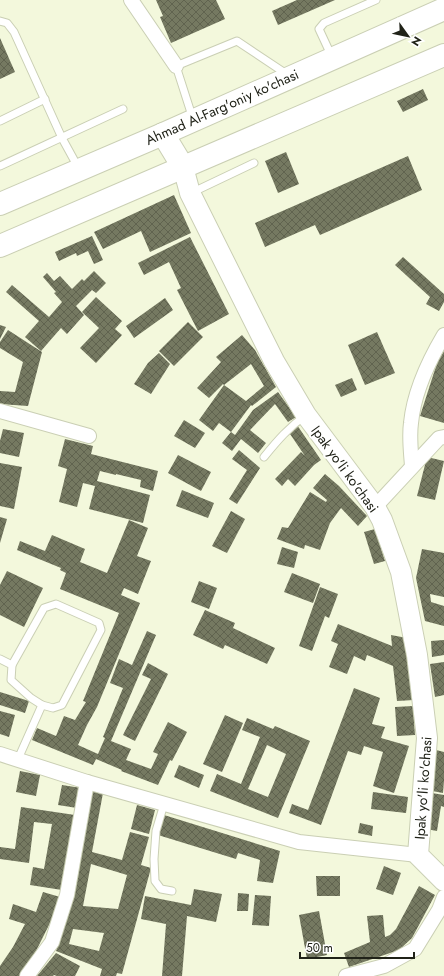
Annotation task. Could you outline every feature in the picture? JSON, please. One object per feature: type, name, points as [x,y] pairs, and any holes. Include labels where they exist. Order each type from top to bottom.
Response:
[{"type":"highway","name":"Ahmad Al-Farg'oniy ko'chasi","points":[[0,204],[163,134],[290,76],[444,9]]},
{"type":"highway","points":[[0,246],[444,55]]},
{"type":"highway","points":[[163,134],[183,167]]},
{"type":"main road","name":"Ipak yo'li ko'chasi","points":[[183,167],[190,193],[274,361],[306,415],[382,520],[401,572],[417,655],[427,738],[418,855],[444,882]]},
{"type":"street","points":[[131,0],[176,66]]},
{"type":"street","points":[[412,466],[410,424],[416,394],[434,351],[444,335]]},
{"type":"street","points":[[0,411],[89,436]]},
{"type":"street","points":[[374,507],[439,438],[444,437]]},
{"type":"street","points":[[0,754],[87,782],[299,842],[418,855]]},
{"type":"street","points":[[27,976],[52,942],[67,895],[87,782]]},
{"type":"street","points":[[351,975],[384,966],[415,949],[439,910],[444,897]]},
{"type":"lane","points":[[333,58],[319,29],[324,23],[376,0]]},
{"type":"lane","points":[[0,21],[7,24],[14,32],[62,138],[80,170]]},
{"type":"lane","points":[[193,120],[176,66],[237,41],[290,76]]},
{"type":"lane","points":[[0,121],[45,100]]},
{"type":"lane","points":[[0,166],[123,110]]},
{"type":"lane","points":[[190,193],[254,163]]},
{"type":"lane","points":[[264,457],[282,434],[291,425],[306,415]]},
{"type":"lane","points":[[56,604],[100,623],[101,630],[62,705],[53,708],[42,706],[31,698],[11,680],[12,665],[44,608],[56,604]]},
{"type":"lane","points":[[0,659],[12,665]]},
{"type":"lane","points":[[18,759],[42,706]]},
{"type":"lane","points":[[164,804],[156,831],[154,859],[155,881],[161,890],[172,891]]},
{"type":"building","points":[[156,0],[216,0],[225,19],[171,43],[160,17],[163,16]]},
{"type":"building","points":[[297,0],[335,0],[278,25],[272,11]]},
{"type":"building","points":[[0,38],[15,72],[0,79]]},
{"type":"building","points":[[423,89],[428,100],[403,112],[397,101]]},
{"type":"building","points":[[286,152],[299,184],[278,193],[265,161]]},
{"type":"building","points":[[408,156],[422,190],[320,235],[315,225],[265,247],[255,223]]},
{"type":"building","points":[[174,195],[191,233],[150,252],[141,231],[103,249],[94,232]]},
{"type":"building","points":[[92,236],[103,260],[94,264],[88,251],[77,256],[76,253],[59,261],[55,252]]},
{"type":"building","points":[[190,237],[229,314],[198,331],[177,290],[181,288],[169,262],[144,275],[138,263]]},
{"type":"building","points":[[403,257],[444,294],[444,302],[439,311],[426,304],[430,297],[395,265]]},
{"type":"building","points":[[94,271],[106,283],[96,293],[92,290],[76,306],[84,315],[67,334],[61,328],[41,351],[25,337],[39,321],[6,292],[12,285],[49,317],[62,302],[54,293],[56,292],[43,277],[47,273],[54,281],[60,276],[72,289],[82,279],[84,281]]},
{"type":"building","points":[[96,297],[122,321],[115,329],[122,335],[96,363],[80,348],[99,328],[82,312]]},
{"type":"building","points":[[165,298],[173,310],[134,338],[126,326]]},
{"type":"building","points":[[188,322],[203,337],[174,366],[159,351]]},
{"type":"building","points":[[0,325],[6,327],[0,339]]},
{"type":"building","points":[[8,330],[42,352],[28,406],[0,404],[0,391],[15,392],[23,362],[0,348],[0,342]]},
{"type":"building","points":[[377,332],[395,373],[365,385],[348,345]]},
{"type":"building","points":[[242,335],[255,350],[276,387],[252,406],[251,405],[231,432],[219,423],[213,431],[199,420],[224,385],[223,384],[209,398],[197,388],[221,362],[216,357]],"holes":[[[251,364],[264,386],[246,401],[224,385]]]},
{"type":"building","points":[[444,351],[444,423],[420,416],[438,360]]},
{"type":"building","points":[[159,353],[170,364],[151,394],[134,384],[148,363]]},
{"type":"building","points":[[352,378],[357,390],[341,397],[335,385]]},
{"type":"building","points":[[278,392],[296,417],[288,422],[275,404],[250,430],[266,443],[258,453],[241,439],[232,451],[222,443],[231,432],[235,435],[253,410]]},
{"type":"building","points":[[184,420],[205,433],[195,448],[174,436]]},
{"type":"building","points":[[297,425],[321,460],[314,465],[295,486],[288,479],[282,486],[275,479],[301,452],[305,456],[288,431]]},
{"type":"building","points":[[3,429],[24,433],[19,457],[0,453],[0,441]]},
{"type":"building","points":[[65,439],[93,446],[91,454],[158,471],[153,491],[140,487],[141,480],[100,471],[97,481],[150,495],[143,523],[89,509],[95,486],[83,483],[77,507],[59,502],[67,469],[58,466]]},
{"type":"building","points":[[239,450],[260,468],[237,504],[229,499],[247,470],[232,459]]},
{"type":"building","points":[[178,455],[211,472],[201,491],[168,473]]},
{"type":"building","points":[[427,457],[444,461],[435,500],[417,496]]},
{"type":"building","points":[[0,463],[22,467],[14,509],[0,506]]},
{"type":"building","points":[[325,474],[339,486],[367,516],[358,526],[341,508],[330,523],[320,550],[305,545],[304,549],[277,539],[282,527],[288,528],[310,492],[326,502],[327,500],[313,488]]},
{"type":"building","points":[[182,490],[214,503],[208,518],[176,506]]},
{"type":"building","points":[[231,511],[245,519],[227,553],[212,546]]},
{"type":"building","points":[[0,517],[7,519],[0,543]]},
{"type":"building","points":[[129,520],[148,528],[137,556],[151,561],[138,594],[124,588],[121,595],[140,603],[97,707],[78,745],[98,754],[105,738],[103,737],[123,688],[110,683],[119,659],[132,665],[147,631],[156,635],[111,741],[131,749],[126,760],[151,769],[158,754],[153,752],[168,722],[187,732],[172,761],[170,760],[158,785],[121,771],[122,770],[96,759],[93,765],[32,740],[37,728],[56,736],[64,716],[75,720],[86,702],[83,701],[119,613],[60,589],[66,573],[60,570],[61,568],[17,550],[20,541],[45,551],[52,535],[85,549],[80,562],[107,573]]},
{"type":"building","points":[[375,529],[385,561],[374,564],[364,532]]},
{"type":"building","points":[[282,547],[298,552],[294,568],[277,564]]},
{"type":"building","points":[[422,549],[444,553],[444,597],[430,594],[431,602],[444,606],[444,626],[425,621],[416,578]]},
{"type":"building","points":[[7,571],[43,588],[24,627],[0,615],[0,585]]},
{"type":"building","points":[[292,573],[320,584],[313,603],[284,592]]},
{"type":"building","points":[[199,581],[217,588],[209,609],[191,602]]},
{"type":"building","points":[[320,587],[338,594],[329,618],[325,616],[312,651],[299,646]]},
{"type":"building","points":[[205,610],[235,623],[233,628],[275,648],[267,664],[225,645],[223,649],[193,635]]},
{"type":"building","points":[[338,624],[392,646],[391,635],[407,638],[414,700],[397,701],[393,666],[367,655],[365,661],[354,656],[347,674],[329,667],[338,644],[331,641]]},
{"type":"building","points":[[444,640],[444,655],[432,657],[431,641]]},
{"type":"building","points":[[444,662],[444,695],[435,697],[430,664]]},
{"type":"building","points":[[148,663],[168,674],[135,741],[123,735],[151,679],[142,675]]},
{"type":"building","points":[[354,688],[380,698],[372,724],[385,727],[381,738],[409,746],[394,793],[373,786],[383,752],[364,746],[361,755],[348,751],[321,825],[289,813],[292,804],[308,810]]},
{"type":"building","points":[[0,692],[29,701],[25,713],[0,705]]},
{"type":"building","points":[[413,706],[415,735],[397,736],[395,707]]},
{"type":"building","points":[[0,711],[15,715],[9,737],[0,734]]},
{"type":"building","points":[[225,715],[243,723],[222,772],[203,764]]},
{"type":"building","points":[[247,718],[273,729],[275,726],[310,741],[278,818],[210,791],[217,774],[241,784],[260,737],[242,730]],"holes":[[[267,745],[286,754],[268,797],[248,789]]]},
{"type":"building","points":[[436,750],[444,752],[443,793],[432,791]]},
{"type":"building","points":[[179,765],[204,775],[199,788],[174,777]]},
{"type":"building","points":[[20,771],[40,775],[36,796],[16,792]]},
{"type":"building","points":[[62,785],[81,788],[77,808],[58,805]]},
{"type":"building","points":[[92,791],[103,793],[92,852],[122,860],[130,832],[149,837],[141,865],[151,868],[122,974],[117,973],[116,976],[100,976],[102,969],[56,951],[66,917]],"holes":[[[91,864],[127,875],[118,909],[83,906]],[[73,929],[104,933],[99,951],[69,944]]]},
{"type":"building","points":[[373,792],[408,797],[406,813],[371,809]]},
{"type":"building","points":[[432,793],[444,795],[444,807],[441,806],[437,831],[426,829]]},
{"type":"building","points":[[137,805],[155,810],[149,834],[131,829]]},
{"type":"building","points":[[21,807],[75,815],[62,890],[30,885],[33,867],[44,869],[52,824],[34,822],[29,863],[0,859],[0,847],[15,849]]},
{"type":"building","points":[[164,815],[280,851],[273,883],[257,881],[260,860],[238,853],[236,859],[158,835]]},
{"type":"building","points":[[360,823],[373,826],[372,836],[358,833]]},
{"type":"building","points":[[384,866],[401,873],[393,895],[376,889]]},
{"type":"building","points":[[316,876],[340,876],[340,896],[317,896]]},
{"type":"building","points":[[419,886],[435,895],[412,938],[399,950],[349,967],[344,953],[370,942],[367,916],[383,915],[385,937],[390,935],[396,929]]},
{"type":"building","points":[[194,889],[222,894],[216,922],[187,916],[182,976],[162,976],[166,924],[141,919],[145,896],[191,905]]},
{"type":"building","points":[[43,892],[60,897],[53,917],[32,959],[20,976],[0,976],[0,966],[13,947],[25,924],[9,919],[13,904],[36,912]]},
{"type":"building","points":[[238,893],[249,894],[248,911],[237,911]]},
{"type":"building","points":[[255,895],[271,896],[269,926],[252,925]]},
{"type":"building","points":[[319,911],[327,955],[307,959],[299,915]]},
{"type":"building","points":[[56,953],[80,966],[75,976],[37,976]]}]
